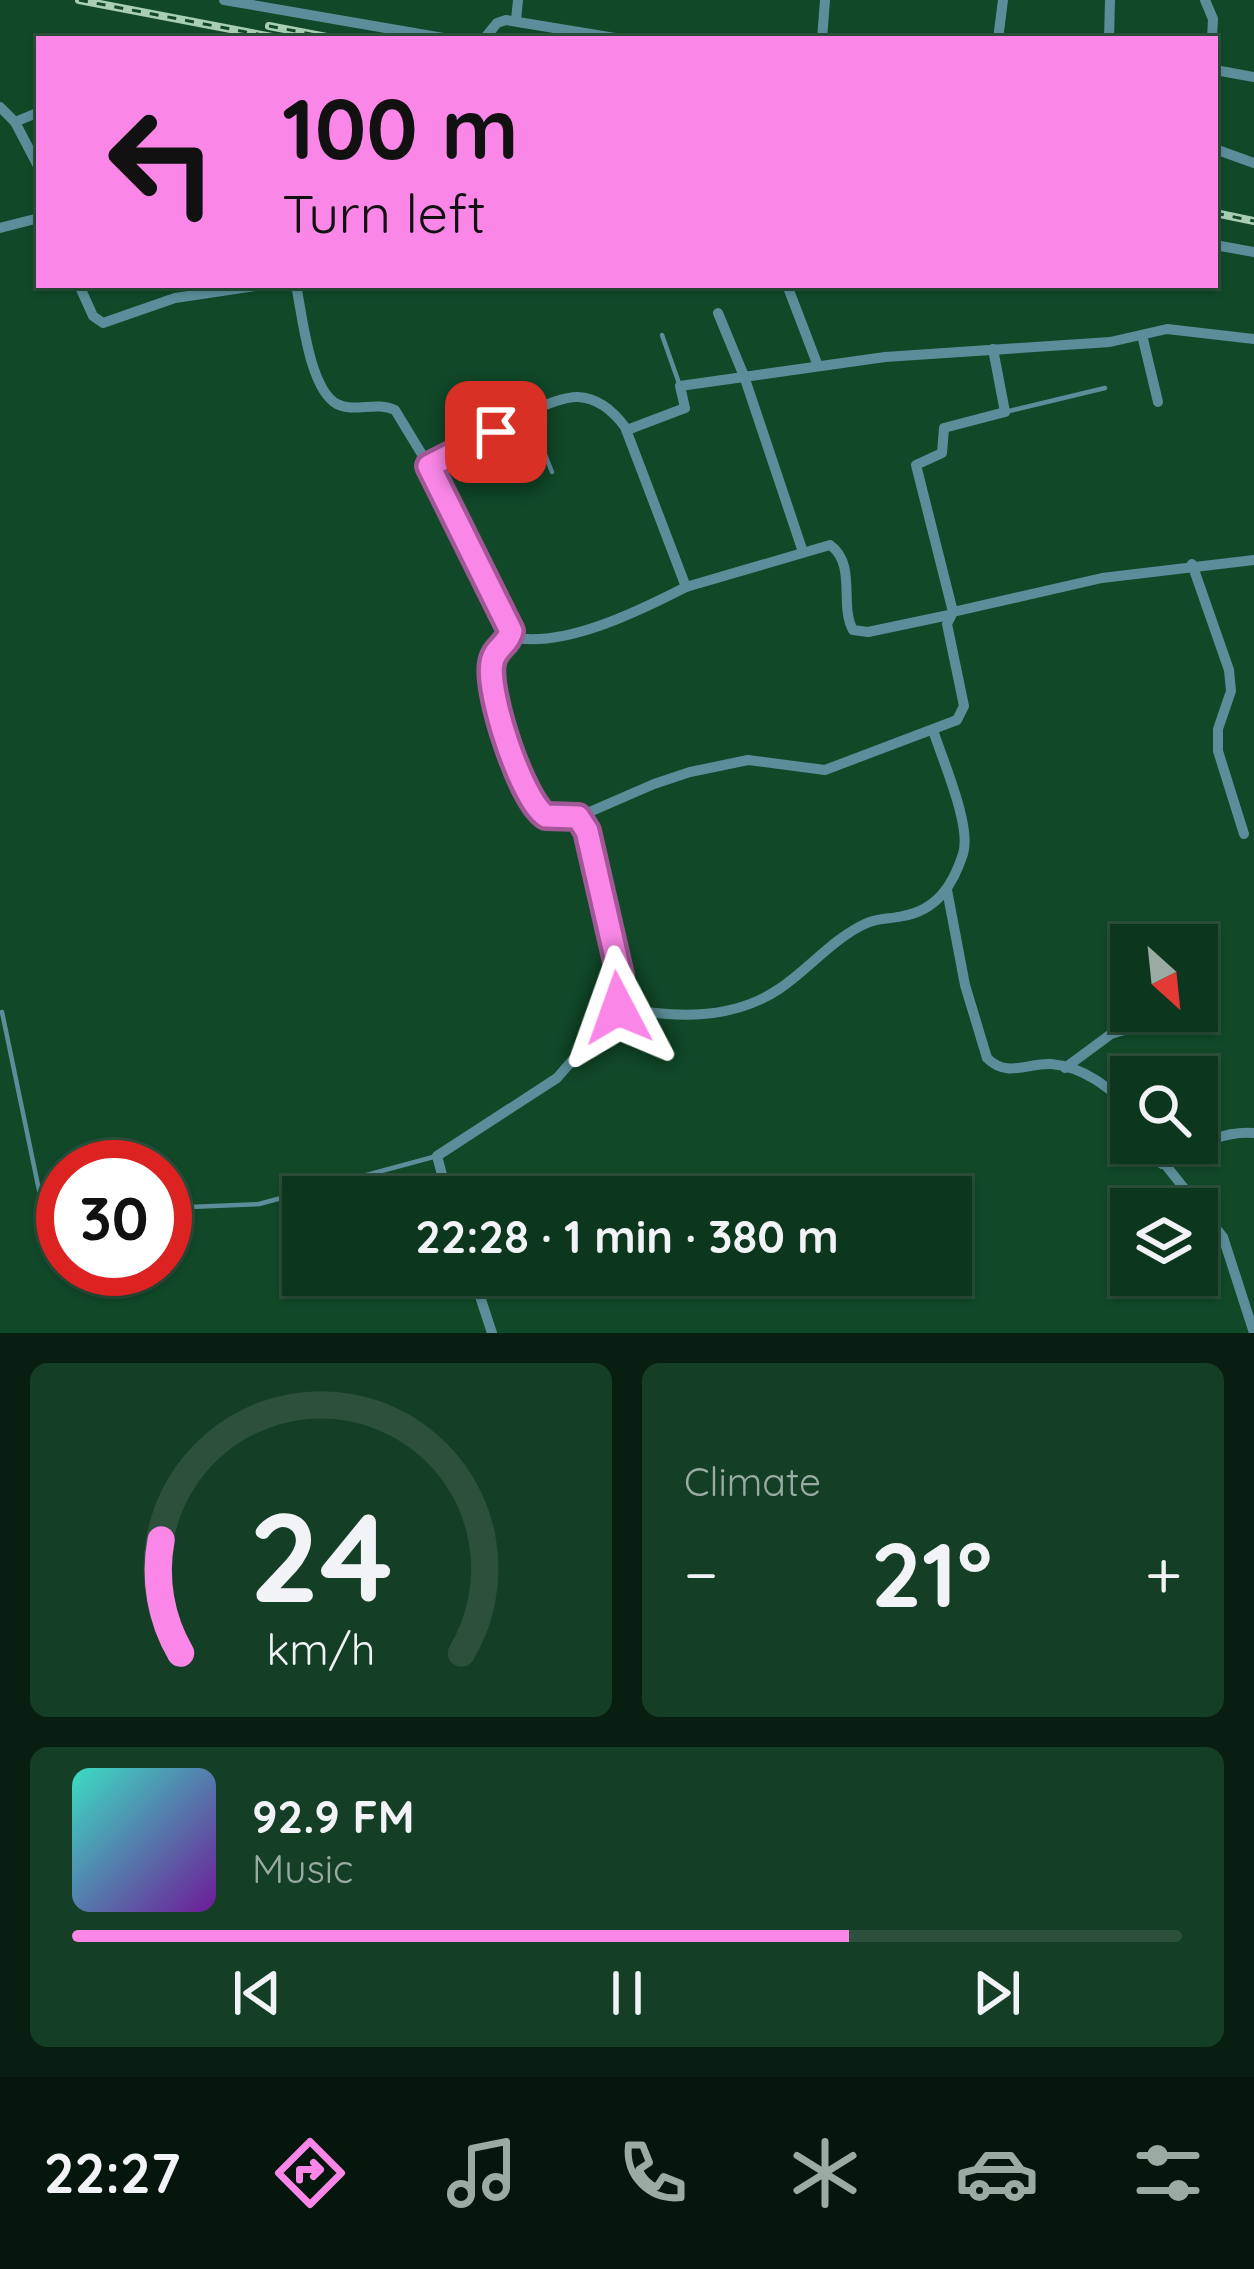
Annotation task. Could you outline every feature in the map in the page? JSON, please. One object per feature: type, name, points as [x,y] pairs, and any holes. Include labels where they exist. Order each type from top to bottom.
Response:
[{"type":"street","points":[[224,0],[295,6],[435,36]]},
{"type":"street","points":[[516,20],[518,0]]},
{"type":"street","points":[[822,36],[825,0]]},
{"type":"street","points":[[998,36],[1003,0]]},
{"type":"street","points":[[1109,36],[1110,0]]},
{"type":"street","points":[[1205,0],[1213,19],[1212,36]]},
{"type":"street","points":[[486,36],[497,23],[516,20],[604,36]]},
{"type":"street","points":[[1218,71],[1254,77]]},
{"type":"street","points":[[0,107],[36,162]]},
{"type":"street","points":[[14,122],[36,113]]},
{"type":"street","points":[[1218,150],[1254,163]]},
{"type":"street","points":[[0,228],[36,219]]},
{"type":"street","points":[[1218,246],[1254,252]]},
{"type":"street","points":[[80,288],[93,316],[103,323],[175,298],[242,288]]},
{"type":"street","points":[[297,288],[313,363],[328,396],[344,406],[395,410],[429,466],[508,622],[511,638]]},
{"type":"street","points":[[788,288],[818,366]]},
{"type":"street","points":[[718,313],[744,376],[802,552]]},
{"type":"street","points":[[627,430],[685,408],[680,386],[744,376],[993,349],[1110,342],[1167,328],[1254,339]]},
{"type":"street","points":[[1142,335],[1158,402]]},
{"type":"street","points":[[511,638],[494,654],[492,687],[527,794],[546,816],[578,817],[654,784],[748,760],[825,770],[957,720],[964,706],[947,624],[951,613],[916,465],[944,451],[944,428],[1005,412],[993,349]]},
{"type":"street","points":[[429,466],[556,400],[581,397],[616,414],[627,430],[686,587]]},
{"type":"street","points":[[511,638],[528,641],[610,622],[686,587],[836,546],[847,582],[848,620],[853,630],[868,632],[1042,588],[1254,560]]},
{"type":"street","points":[[1192,565],[1232,682],[1218,729],[1218,751],[1244,834]]},
{"type":"street","points":[[618,1008],[691,1016],[732,1009],[778,990],[853,931],[911,914],[939,900],[966,842],[933,730]]},
{"type":"street","points":[[442,1176],[437,1156],[557,1078],[618,1008],[620,975],[587,831],[578,817]]},
{"type":"street","points":[[947,890],[964,985],[987,1058],[1008,1069],[1050,1064],[1110,1088]]},
{"type":"street","points":[[1065,1068],[1118,1032]]},
{"type":"street","points":[[1218,1136],[1254,1133]]},
{"type":"street","points":[[1162,1164],[1223,1237],[1254,1333]]},
{"type":"street","points":[[480,1296],[492,1333]]},
{"type":"lane","points":[[662,335],[680,386]]},
{"type":"lane","points":[[1005,412],[1105,388]]},
{"type":"lane","points":[[529,415],[552,472]]},
{"type":"lane","points":[[2,1012],[36,1172]]},
{"type":"lane","points":[[192,1207],[260,1204],[437,1156]]},
{"type":"railway","points":[[79,0],[267,36]]},
{"type":"railway","points":[[269,26],[321,36]]},
{"type":"railway","points":[[1218,214],[1254,221]]},
{"type":"route","points":[[496,432],[429,466],[511,631],[511,638],[494,654],[492,687],[527,794],[546,816],[578,817],[584,822],[620,975],[618,1008]]}]
